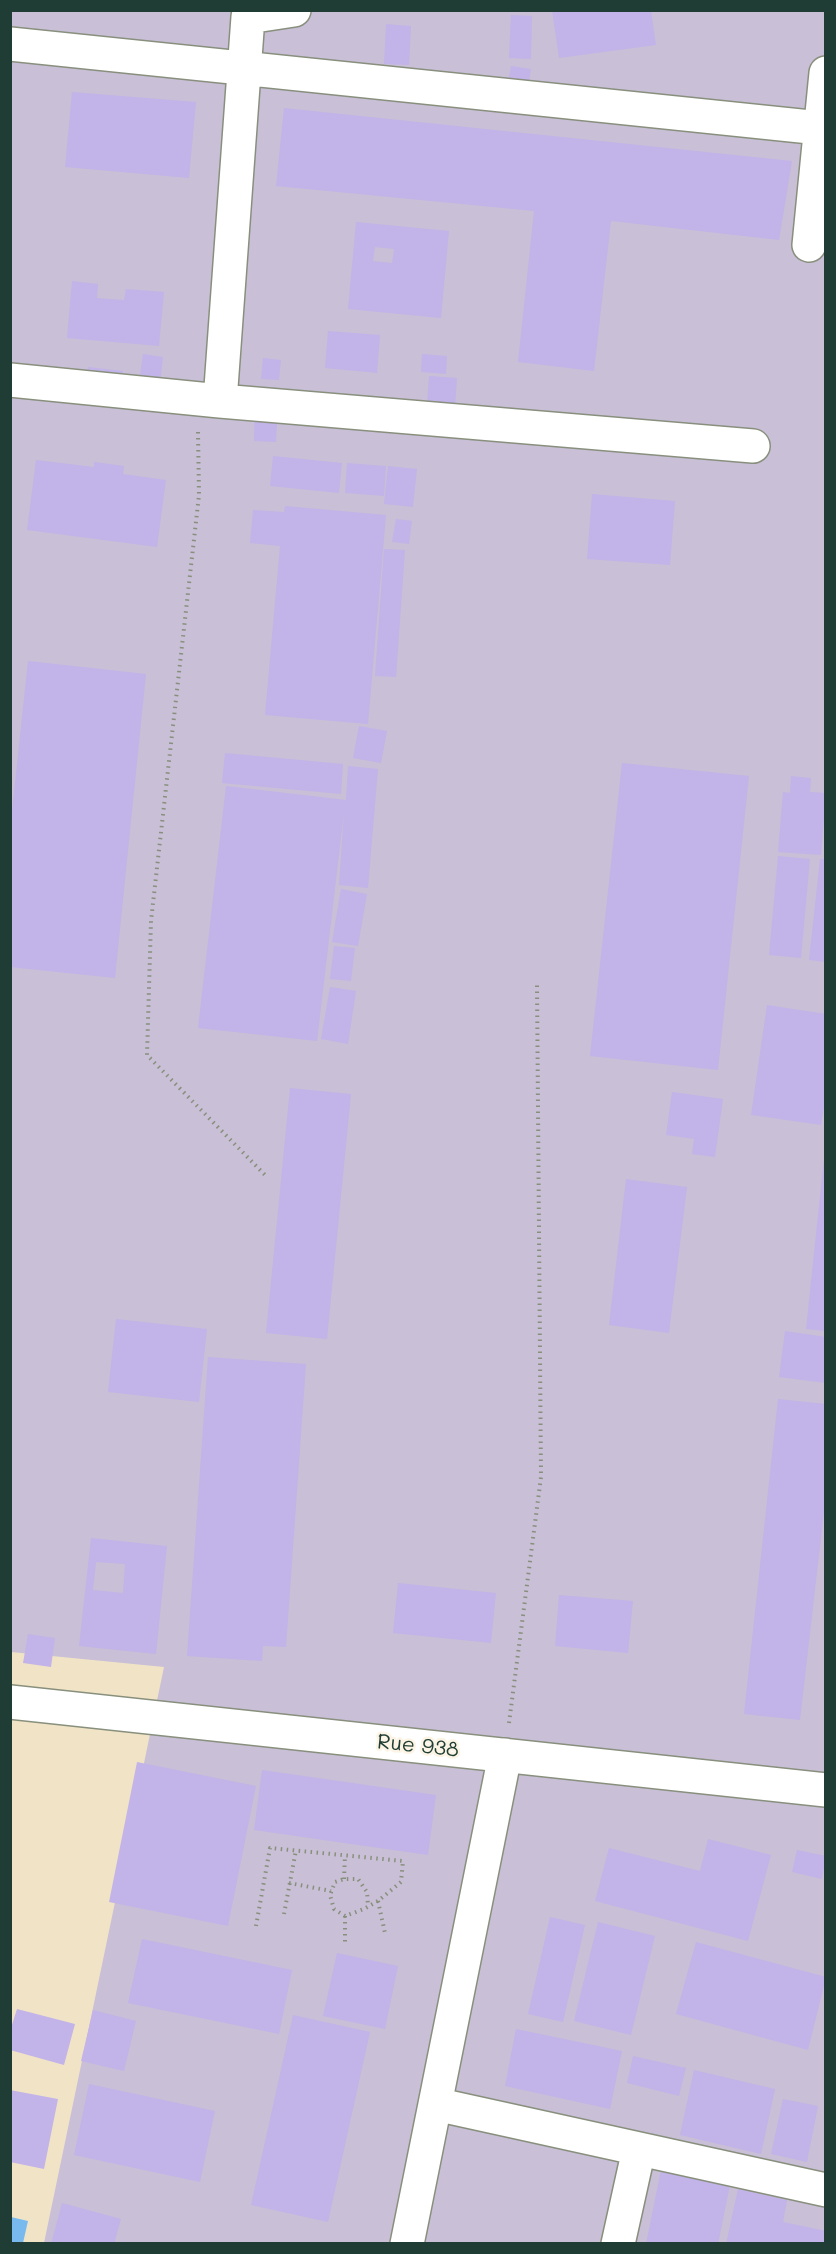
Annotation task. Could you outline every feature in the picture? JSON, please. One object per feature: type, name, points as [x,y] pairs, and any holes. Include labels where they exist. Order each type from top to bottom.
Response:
[{"type":"street","points":[[208,400],[246,68],[248,17],[294,10]]},
{"type":"street","points":[[10,44],[820,128]]},
{"type":"street","points":[[809,245],[825,73]]},
{"type":"street","points":[[10,380],[208,400],[753,446]]},
{"type":"street","name":"Rue 938","points":[[10,1702],[825,1790]]},
{"type":"street","points":[[406,2244],[505,1755]]},
{"type":"street","points":[[435,2104],[825,2190]]},
{"type":"street","points":[[618,2244],[639,2149]]},
{"type":"path","points":[[208,400],[151,921],[147,1055],[267,1178]]},
{"type":"path","points":[[505,1755],[541,1478],[537,985]]},
{"type":"path","points":[[256,1926],[270,1848],[403,1861],[401,1881],[378,1901],[345,1916]]},
{"type":"path","points":[[284,1914],[296,1850]]},
{"type":"path","points":[[344,1879],[345,1855]]},
{"type":"path","points":[[345,1916],[334,1909],[332,1892],[335,1882],[344,1879],[358,1879],[367,1892],[368,1906]]},
{"type":"path","points":[[289,1883],[332,1892]]},
{"type":"path","points":[[378,1901],[385,1933]]},
{"type":"path","points":[[345,1916],[345,1943]]},
{"type":"shaded area","points":[[11,11],[825,11],[825,2243],[44,2243],[164,1667],[11,1652]]},
{"type":"water","points":[[11,2217],[28,2221],[23,2243],[11,2243]]},
{"type":"building","points":[[552,10],[651,10],[656,45],[559,58]]},
{"type":"building","points":[[511,15],[532,16],[531,59],[509,58]]},
{"type":"building","points":[[386,24],[411,26],[409,65],[384,64]]},
{"type":"building","points":[[511,66],[531,69],[529,81],[509,78]]},
{"type":"building","points":[[72,92],[196,102],[189,178],[65,167]]},
{"type":"building","points":[[284,108],[792,161],[779,240],[611,221],[594,371],[518,362],[534,211],[276,186]]},
{"type":"building","points":[[356,222],[449,231],[441,318],[348,309]],"holes":[[[375,247],[394,249],[392,263],[373,261]]]},
{"type":"building","points":[[72,281],[98,284],[97,298],[124,300],[126,289],[164,292],[159,346],[67,338]]},
{"type":"building","points":[[328,331],[380,335],[377,373],[325,368]]},
{"type":"building","points":[[143,354],[163,357],[159,393],[138,390]]},
{"type":"building","points":[[422,354],[447,356],[446,374],[421,372]]},
{"type":"building","points":[[263,358],[281,360],[279,380],[261,379]]},
{"type":"building","points":[[88,367],[123,371],[121,390],[86,387]]},
{"type":"building","points":[[429,376],[457,378],[455,407],[427,405]]},
{"type":"building","points":[[255,405],[278,405],[276,442],[254,441]]},
{"type":"building","points":[[273,456],[342,463],[339,493],[270,486]]},
{"type":"building","points":[[36,460],[94,467],[94,462],[124,466],[123,474],[166,480],[157,547],[27,530]]},
{"type":"building","points":[[347,463],[386,466],[384,496],[345,493]]},
{"type":"building","points":[[388,466],[417,469],[413,507],[384,504]]},
{"type":"building","points":[[592,494],[675,501],[670,565],[587,559]]},
{"type":"building","points":[[285,506],[386,515],[368,724],[265,715],[280,546],[250,543],[253,510],[284,512]]},
{"type":"building","points":[[396,519],[412,521],[409,544],[392,542]]},
{"type":"building","points":[[384,549],[405,550],[396,677],[375,676]]},
{"type":"building","points":[[28,661],[146,674],[115,978],[10,967],[10,830]]},
{"type":"building","points":[[359,726],[387,731],[381,763],[353,758]]},
{"type":"building","points":[[225,753],[343,764],[341,794],[222,783]]},
{"type":"building","points":[[622,763],[749,776],[718,1070],[590,1056]]},
{"type":"building","points":[[348,766],[378,769],[368,888],[339,885],[344,812],[317,1041],[198,1028],[226,786],[346,800]]},
{"type":"building","points":[[791,776],[811,778],[810,792],[826,793],[821,855],[778,852],[783,792],[790,793]]},
{"type":"building","points":[[778,856],[810,859],[801,958],[769,955]]},
{"type":"building","points":[[820,859],[826,859],[826,962],[809,960]]},
{"type":"building","points":[[341,889],[367,894],[358,946],[332,942]]},
{"type":"building","points":[[334,946],[355,948],[351,981],[330,979]]},
{"type":"building","points":[[330,987],[356,991],[348,1044],[321,1039]]},
{"type":"building","points":[[767,1005],[826,1014],[826,1095],[821,1125],[751,1115]]},
{"type":"building","points":[[290,1088],[351,1094],[327,1339],[266,1333]]},
{"type":"building","points":[[672,1092],[723,1099],[715,1157],[692,1154],[694,1139],[666,1135]]},
{"type":"building","points":[[824,1158],[826,1159],[826,1331],[806,1329]]},
{"type":"building","points":[[626,1179],[687,1187],[669,1333],[609,1325]]},
{"type":"building","points":[[116,1319],[207,1329],[199,1402],[108,1392]]},
{"type":"building","points":[[785,1331],[826,1337],[826,1383],[779,1377]]},
{"type":"building","points":[[208,1357],[306,1364],[286,1647],[263,1646],[262,1661],[187,1656]]},
{"type":"building","points":[[778,1399],[826,1404],[826,1494],[800,1720],[744,1714]]},
{"type":"building","points":[[91,1538],[167,1546],[156,1654],[79,1646]],"holes":[[[96,1562],[125,1564],[123,1593],[93,1590]]]},
{"type":"building","points":[[398,1583],[496,1593],[491,1643],[393,1633]]},
{"type":"building","points":[[559,1595],[633,1601],[628,1653],[555,1646]]},
{"type":"building","points":[[28,1634],[55,1638],[51,1667],[23,1663]]},
{"type":"building","points":[[137,1762],[256,1786],[228,1926],[109,1902]]},
{"type":"building","points":[[262,1770],[436,1795],[428,1855],[254,1830]]},
{"type":"building","points":[[708,1839],[771,1855],[748,1941],[595,1901],[609,1848],[700,1871]]},
{"type":"building","points":[[797,1850],[826,1856],[822,1879],[792,1872]]},
{"type":"building","points":[[550,1917],[585,1925],[563,2022],[528,2014]]},
{"type":"building","points":[[598,1922],[655,1936],[631,2035],[574,2021]]},
{"type":"building","points":[[142,1939],[292,1970],[279,2034],[128,2003]]},
{"type":"building","points":[[696,1942],[826,1977],[808,2050],[676,2014]]},
{"type":"building","points":[[337,1953],[398,1966],[385,2029],[323,2016]]},
{"type":"building","points":[[17,2009],[75,2024],[64,2065],[10,2050],[10,2031]]},
{"type":"building","points":[[93,2010],[136,2021],[124,2071],[81,2061]]},
{"type":"building","points":[[293,2015],[370,2032],[328,2222],[251,2205]]},
{"type":"building","points":[[516,2029],[622,2051],[610,2109],[505,2086]]},
{"type":"building","points":[[633,2056],[686,2068],[679,2096],[627,2083]]},
{"type":"building","points":[[694,2070],[775,2089],[761,2154],[680,2135]]},
{"type":"building","points":[[89,2084],[215,2111],[200,2182],[74,2155]]},
{"type":"building","points":[[10,2090],[58,2099],[44,2169],[10,2162]]},
{"type":"building","points":[[783,2099],[818,2106],[807,2162],[771,2154]]},
{"type":"building","points":[[661,2170],[730,2185],[718,2244],[646,2244]]},
{"type":"building","points":[[738,2189],[787,2200],[783,2222],[826,2231],[826,2244],[726,2244]]},
{"type":"building","points":[[62,2203],[121,2219],[114,2244],[51,2244]]}]
